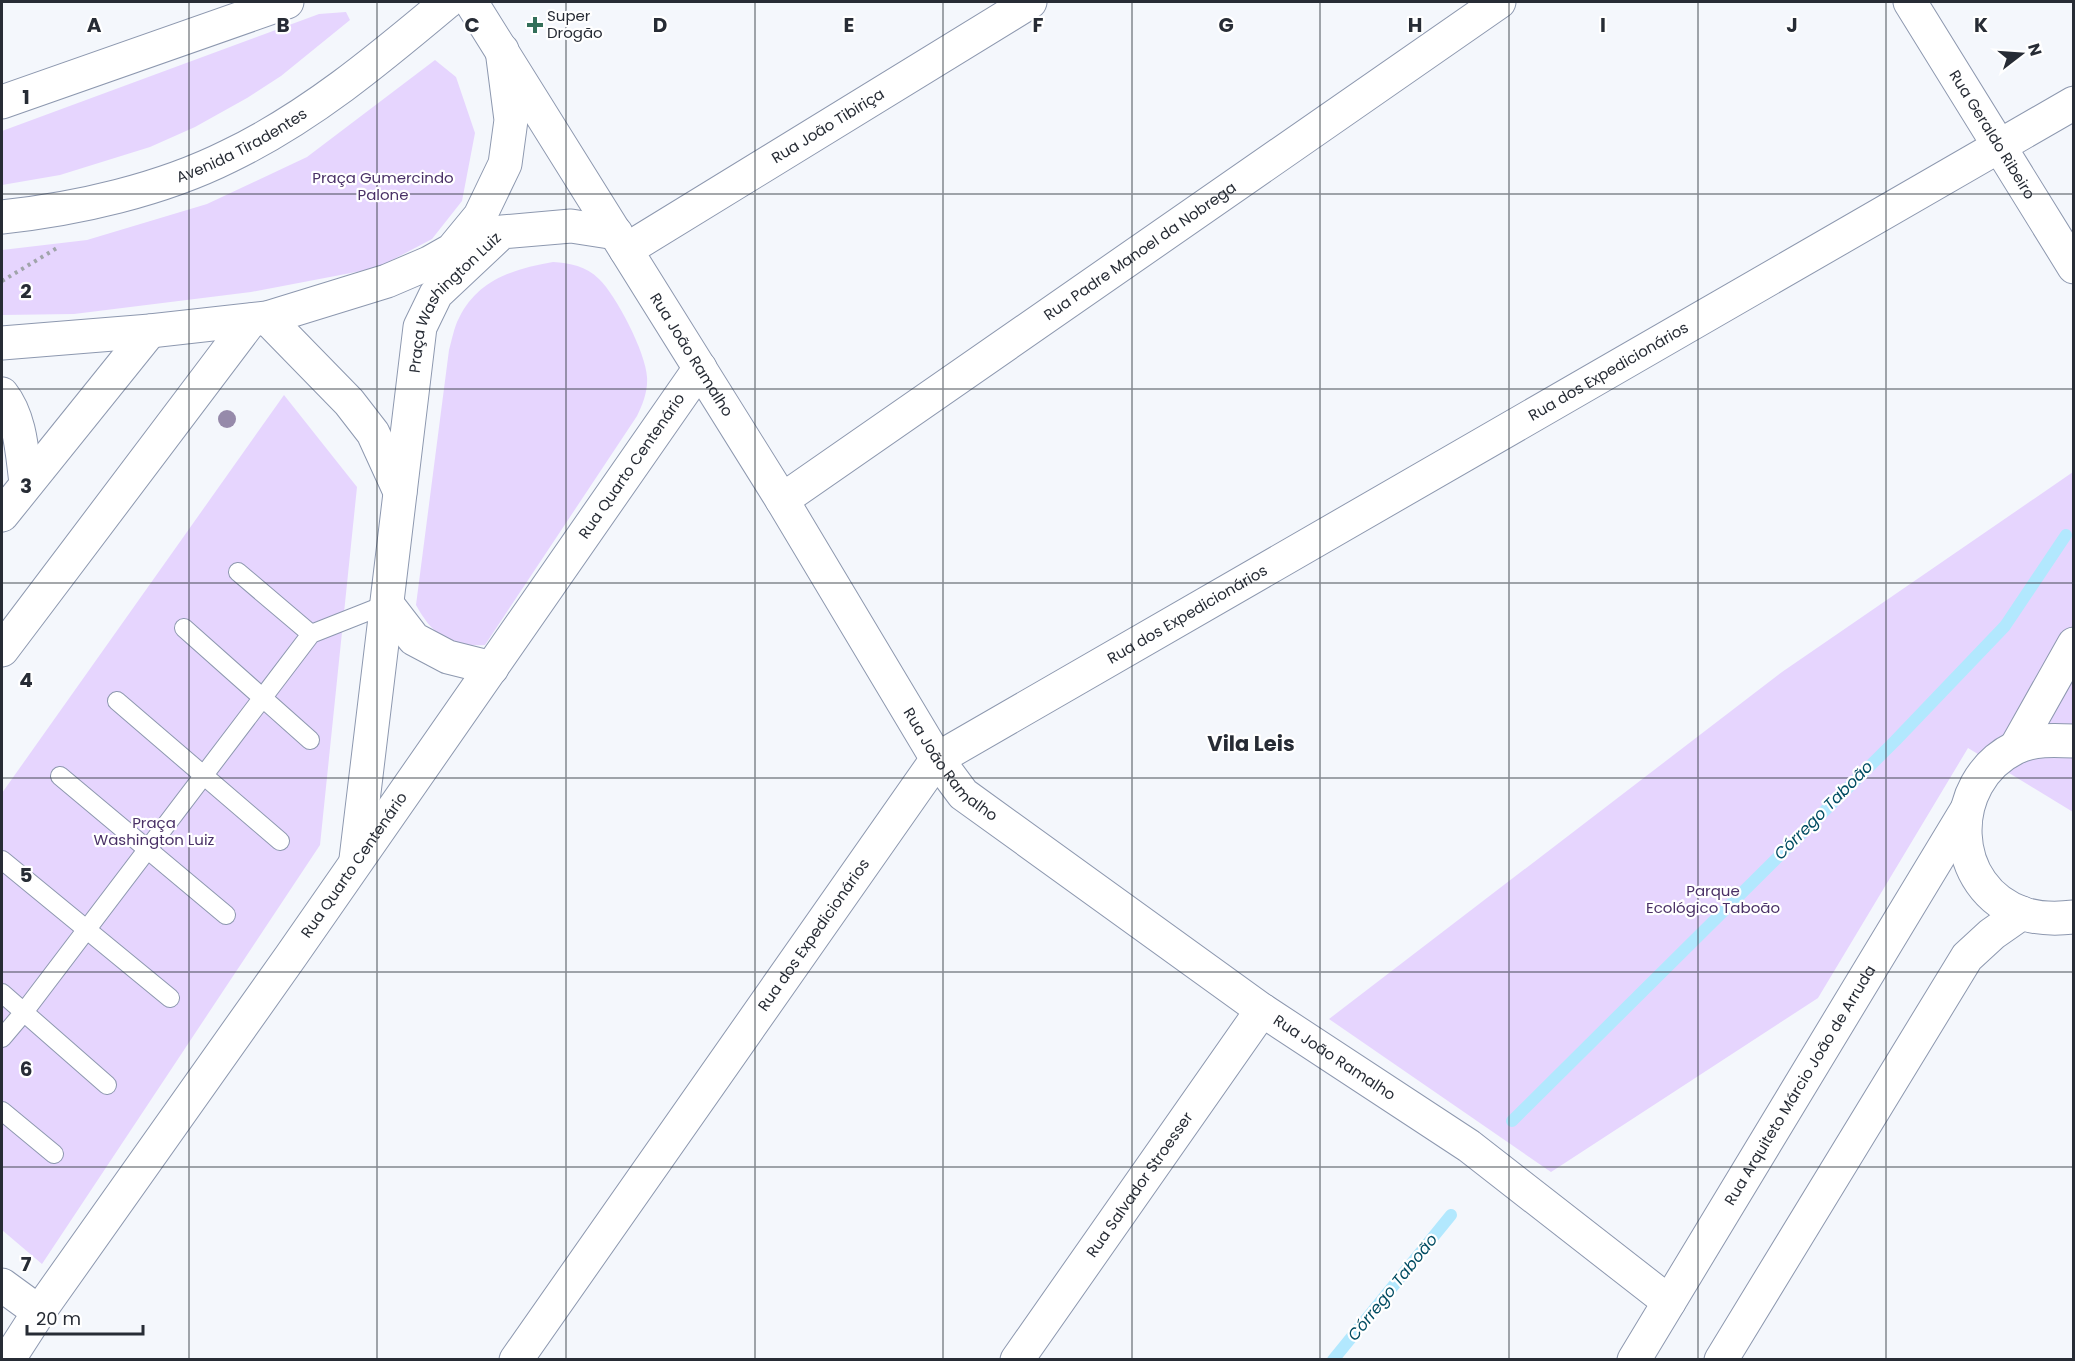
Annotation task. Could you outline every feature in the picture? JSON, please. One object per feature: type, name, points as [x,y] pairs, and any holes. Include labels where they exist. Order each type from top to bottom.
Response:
[{"type":"street","points":[[2,102],[287,2]]},
{"type":"street","name":"Avenida Tiradentes","points":[[2,216],[34,213],[100,200],[167,181],[228,157],[278,130],[326,98],[447,2]]},
{"type":"street","name":"Rua João Ramalho","points":[[471,2],[782,500],[937,759],[963,794],[1262,1010],[1469,1146],[1669,1302]]},
{"type":"street","name":"Rua João Tibiriça","points":[[621,241],[1030,2]]},
{"type":"street","name":"Rua Padre Manoel da Nobrega","points":[[782,500],[1498,2]]},
{"type":"street","name":"Rua Geraldo Ribeiro","points":[[1910,2],[2073,267]]},
{"type":"street","points":[[2,343],[150,331],[259,319],[387,282],[452,250],[480,216],[505,164],[511,120],[502,50]]},
{"type":"street","name":"Rua dos Expedicionários","points":[[516,1359],[937,759],[2073,103]]},
{"type":"street","name":"Praça Washington Luiz","points":[[356,864],[420,327],[436,294],[502,232],[572,226],[621,241]]},
{"type":"street","points":[[259,319],[349,402],[373,433],[400,492]]},
{"type":"street","points":[[2,650],[259,319]]},
{"type":"street","points":[[2,515],[150,331]]},
{"type":"street","name":"Rua Quarto Centenário","points":[[8,1359],[356,864],[700,368]]},
{"type":"street","points":[[2,394],[8,402],[21,439],[26,483]]},
{"type":"street","points":[[387,604],[414,639],[448,657],[492,668]]},
{"type":"street","points":[[2016,747],[2073,644]]},
{"type":"street","points":[[2073,741],[2045,739],[2016,747],[1993,763],[1976,784],[1965,811],[1964,836],[1970,861],[1982,883],[2000,901],[2022,914],[2048,919],[2073,918]]},
{"type":"street","name":"Rua Arquiteto Márcio João de Arruda","points":[[1634,1359],[1965,811]]},
{"type":"street","points":[[1721,1359],[1967,957],[1992,934],[2022,914]]},
{"type":"street","name":"Rua Salvador Stroesser","points":[[1017,1359],[1262,1010]]},
{"type":"street","points":[[2,1285],[39,1312]]},
{"type":"lane","points":[[238,572],[311,634]]},
{"type":"lane","points":[[2,1038],[311,634],[387,604]]},
{"type":"lane","points":[[184,628],[310,740]]},
{"type":"lane","points":[[117,701],[280,841]]},
{"type":"lane","points":[[60,776],[225,915]]},
{"type":"lane","points":[[2,860],[170,998]]},
{"type":"lane","points":[[2,993],[107,1085]]},
{"type":"lane","points":[[2,1111],[54,1154]]},
{"type":"green space","points":[[346,12],[350,20],[281,76],[195,127],[150,147],[60,175],[2,185],[2,131],[319,14]]},
{"type":"green space","name":"Praça Gumercindo Palone","points":[[435,60],[456,77],[475,133],[462,201],[432,239],[377,268],[251,292],[74,314],[2,315],[2,250],[87,240],[207,204],[307,157]]},
{"type":"green space","points":[[553,262],[583,268],[599,279],[614,298],[641,354],[647,377],[646,392],[637,416],[485,645],[462,644],[436,632],[416,605],[449,350],[454,329],[467,305],[487,285],[498,278],[525,268]]},
{"type":"green space","name":"Praça Washington Luiz","points":[[284,395],[357,487],[320,845],[42,1264],[2,1230],[2,793]]},
{"type":"green space","name":"Parque Ecológico Taboão","points":[[2073,472],[2073,812],[1968,748],[1818,998],[1551,1172],[1329,1019],[1782,672]]},
{"type":"waterway","name":"Córrego Taboão","points":[[1512,1121],[1895,741],[2005,626],[2066,535]]},
{"type":"waterway","name":"Córrego Taboão","points":[[1333,1360],[1451,1215]]},
{"type":"place","name":"Super Drogão","points":[[535,25]]},
{"type":"district","name":"Vila Leis","points":[[1251,744]]}]
